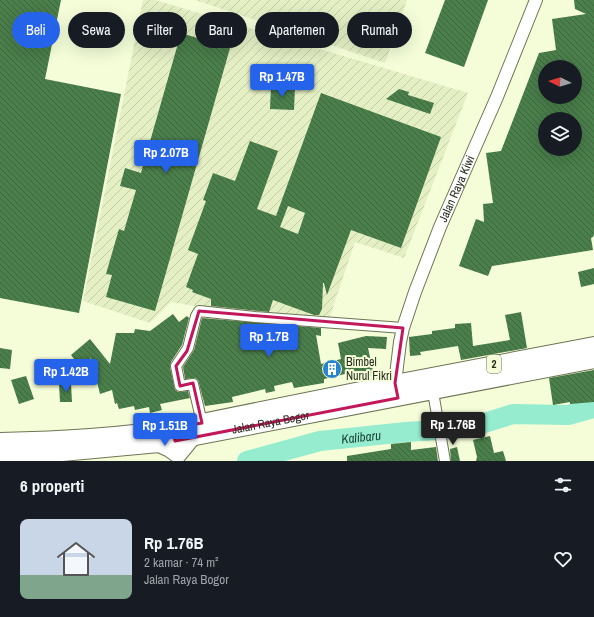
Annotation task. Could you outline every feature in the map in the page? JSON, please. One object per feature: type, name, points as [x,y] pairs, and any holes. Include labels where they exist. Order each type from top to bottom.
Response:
[{"type":"highway","name":"Jalan Raya Bogor","points":[[176,447],[202,423],[395,382],[594,345]]},
{"type":"highway","name":"Jalan Raya Bogor","points":[[0,455],[69,453],[159,444],[176,447],[192,438],[594,360]]},
{"type":"highway","name":"Jalan Raya Bogor","points":[[0,441],[90,438],[137,434],[176,447]]},
{"type":"street","name":"Jalan Raya Kiwi","points":[[395,382],[403,328],[415,292],[440,227],[497,97],[536,0]]},
{"type":"street","points":[[202,423],[193,384],[180,386],[176,366],[187,351],[196,316],[199,311],[403,328]]},
{"type":"street","points":[[395,382],[398,398]]},
{"type":"street","points":[[433,392],[445,461]]},
{"type":"highlighted area","points":[[199,311],[403,328],[395,383],[398,398],[175,441],[172,428],[202,423],[193,383],[180,386],[176,366],[187,351]]},
{"type":"shaded area","points":[[143,0],[155,0],[195,12],[195,48],[247,48],[247,27],[255,30],[255,48],[317,48],[468,93],[404,258],[355,242],[329,319],[255,316],[171,302],[150,323],[83,301],[133,48],[187,48],[187,12],[141,12]]},
{"type":"shaded area","points":[[195,0],[407,0],[403,12],[347,12],[347,48],[390,48],[385,63],[339,48],[339,12],[255,12],[255,20],[247,17],[247,12],[231,12]]},
{"type":"building","points":[[0,0],[61,0],[59,12],[12,12],[12,48],[51,48],[45,79],[121,94],[79,313],[0,298]]},
{"type":"building","points":[[445,0],[488,0],[464,67],[425,53]]},
{"type":"building","points":[[574,0],[594,0],[594,235],[591,238],[593,250],[492,266],[488,276],[459,266],[476,219],[484,222],[483,204],[493,203],[486,153],[501,151],[539,53],[556,50],[552,19],[586,14],[575,9]]},
{"type":"building","points":[[187,35],[195,37],[195,48],[230,48],[155,311],[106,297],[112,275],[106,274],[119,229],[124,231],[136,190],[120,186],[125,168],[141,173],[177,48],[187,48]]},
{"type":"building","points":[[271,86],[295,87],[294,110],[270,109]]},
{"type":"building","points":[[399,89],[409,92],[408,95],[434,103],[430,114],[386,99]]},
{"type":"building","points":[[321,93],[441,137],[401,248],[351,230],[327,295],[323,283],[322,309],[319,315],[314,315],[273,300],[269,312],[211,306],[211,299],[192,292],[193,290],[186,287],[198,254],[188,250],[206,201],[203,200],[213,173],[235,181],[250,141],[278,151],[257,209],[276,216]],"holes":[[[288,206],[305,213],[298,234],[280,227]]]},
{"type":"building","points":[[594,268],[594,284],[581,287],[578,272]]},
{"type":"building","points":[[521,312],[527,348],[461,360],[458,346],[420,352],[421,355],[410,356],[409,337],[432,334],[432,331],[455,328],[455,324],[471,323],[473,346],[510,340],[505,315]]},
{"type":"building","points":[[173,314],[179,322],[187,316],[189,318],[182,345],[171,362],[170,367],[175,390],[178,392],[188,391],[190,398],[160,404],[162,410],[150,413],[149,407],[135,410],[134,406],[119,409],[117,403],[115,404],[112,390],[100,394],[91,358],[80,367],[71,355],[90,339],[110,364],[116,333],[134,333],[135,329],[150,331]]},
{"type":"building","points":[[202,318],[321,328],[321,336],[316,335],[321,364],[341,359],[338,343],[366,336],[387,337],[386,349],[368,348],[374,375],[347,381],[345,374],[324,379],[324,383],[294,388],[292,382],[274,386],[275,391],[266,393],[265,389],[232,397],[233,402],[205,406],[198,380],[195,378],[185,379],[183,367],[194,350]]},
{"type":"building","points":[[0,348],[12,350],[10,369],[0,368]]},
{"type":"building","points":[[594,370],[594,402],[570,404],[570,402],[553,405],[549,378]]},
{"type":"building","points":[[26,376],[34,399],[19,404],[11,380]]},
{"type":"building","points":[[59,384],[71,384],[72,402],[60,402]]},
{"type":"building","points":[[490,436],[494,453],[503,451],[506,461],[476,461],[477,457],[473,440]]},
{"type":"building","points":[[411,442],[411,450],[436,447],[438,461],[347,461],[347,456],[391,449],[391,444]]},
{"type":"building","points":[[457,447],[460,461],[451,461],[450,449]]},
{"type":"waterway","name":"Kalibaru","points":[[247,461],[320,441],[406,432],[468,428],[513,414],[568,415],[594,408]]},
{"type":"place","name":"Bimbel Nurul Fikri","points":[[332,369]]}]
